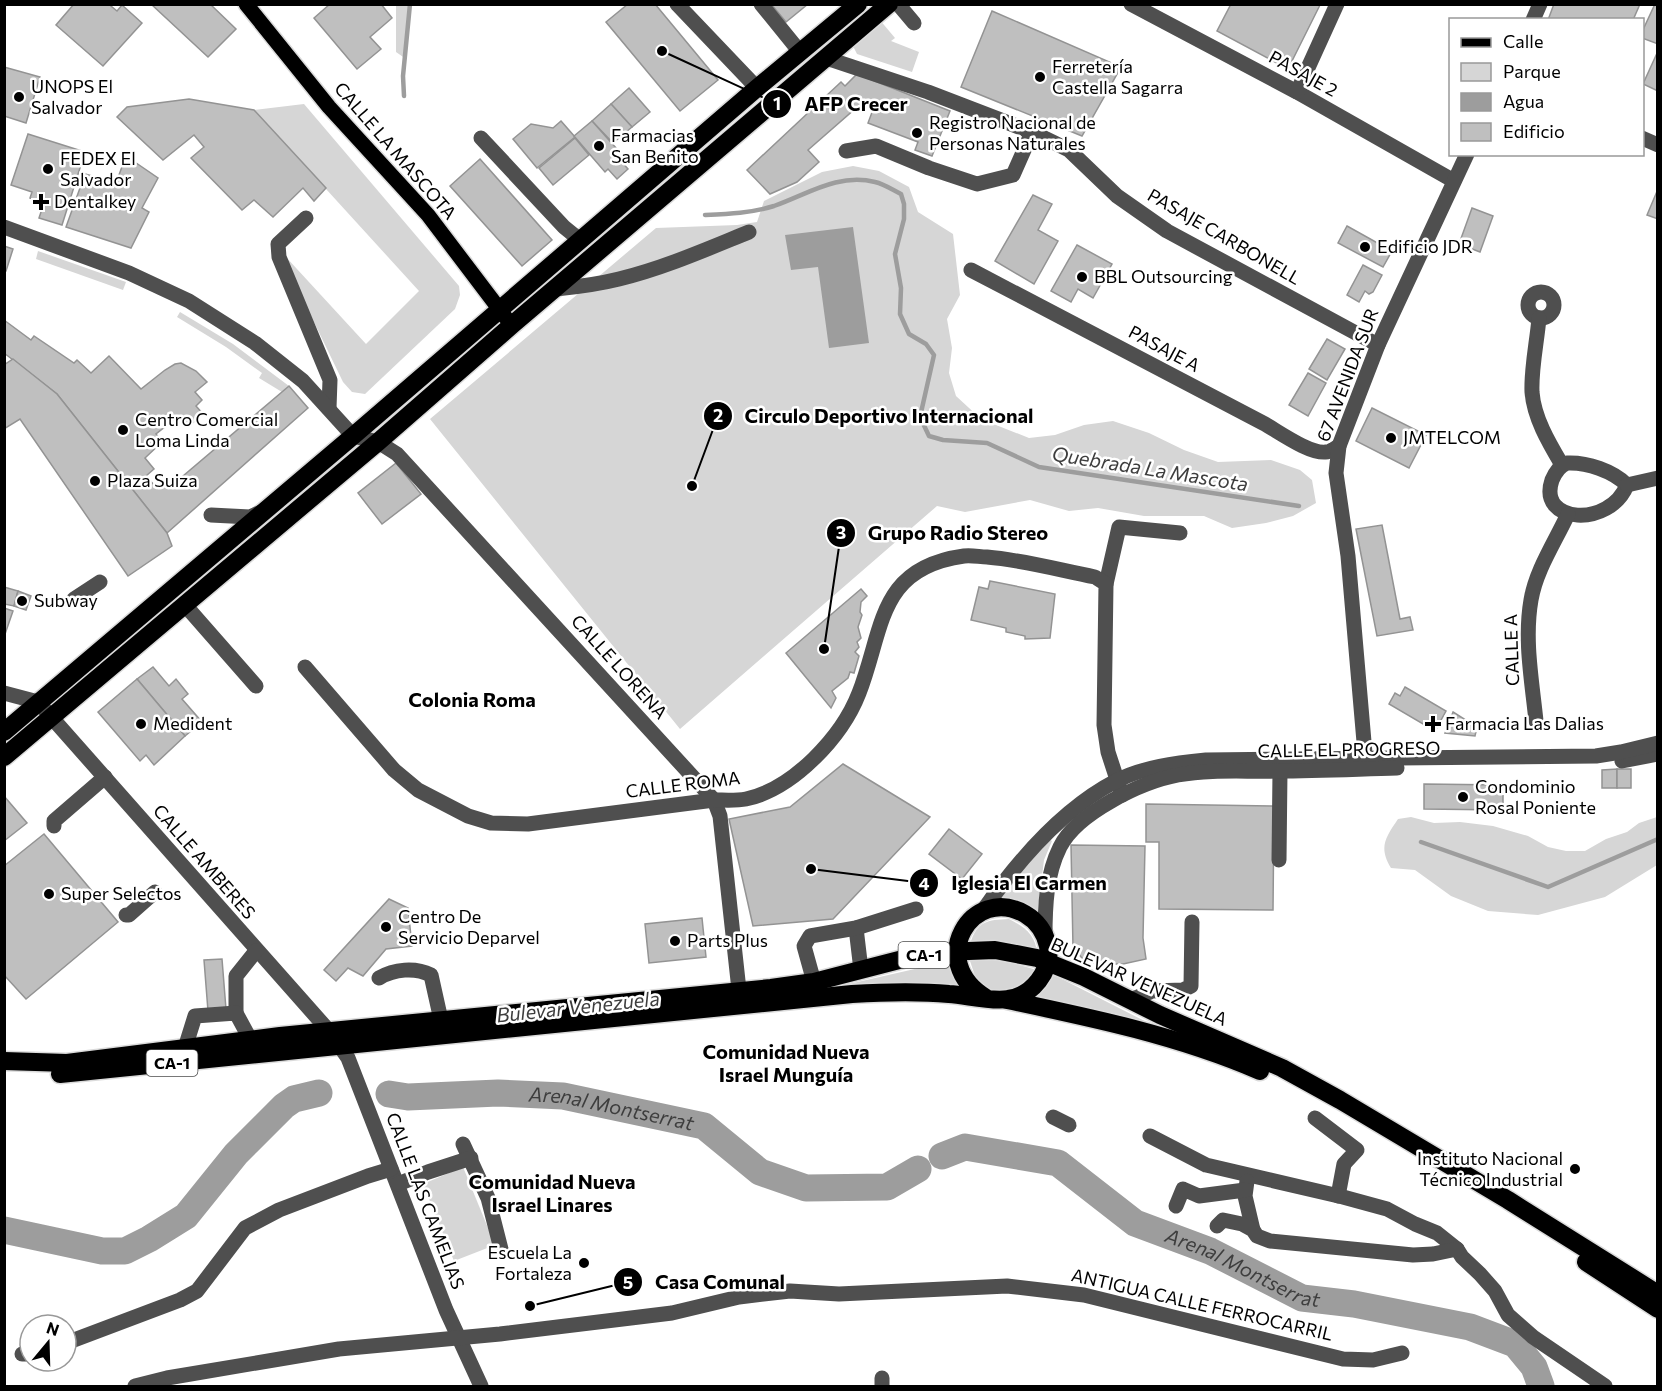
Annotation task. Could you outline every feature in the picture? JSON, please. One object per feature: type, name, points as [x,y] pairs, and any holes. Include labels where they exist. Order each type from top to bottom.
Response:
[{"type":"highway","points":[[4,732],[858,4]]},
{"type":"highway","points":[[4,757],[378,442],[889,4]]},
{"type":"highway","points":[[982,912],[996,908],[1019,911],[1032,919],[1046,937],[1048,962],[1039,980],[1015,998],[1006,1000]]},
{"type":"highway","name":"CA-1","points":[[982,912],[964,929],[956,951],[959,967],[967,982],[986,998],[1006,1000]]},
{"type":"highway","name":"BULEVAR VENEZUELA","points":[[4,1071],[69,1075],[334,1038],[441,1020],[814,981],[928,954],[956,951],[1006,951],[1048,962],[1131,1000],[1160,1016],[1282,1068],[1508,1200],[1658,1294]]},
{"type":"highway","name":"BULEVAR VENEZUELA","points":[[4,1061],[68,1063],[250,1039],[334,1038],[852,994],[914,992],[986,998]]},
{"type":"highway","name":"BULEVAR VENEZUELA","points":[[1006,1000],[1096,1019],[1164,1037],[1208,1051],[1286,1083],[1330,1105],[1417,1161],[1489,1200],[1658,1309]]},
{"type":"main road","name":"CALLE LA MASCOTA","points":[[246,4],[329,107],[428,214],[498,310],[512,325]]},
{"type":"street","points":[[677,4],[757,88]]},
{"type":"street","points":[[761,4],[800,52]]},
{"type":"street","points":[[898,4],[915,23]]},
{"type":"street","name":"PASAJE 2","points":[[1131,4],[1297,92],[1454,181]]},
{"type":"street","points":[[1297,92],[1337,4]]},
{"type":"street","points":[[1534,18],[1540,4]]},
{"type":"street","name":"PASAJE CARBONELL","points":[[826,58],[928,92],[1032,132],[1069,150],[1117,196],[1167,231],[1378,345]]},
{"type":"street","points":[[846,151],[876,146],[976,184],[1013,175],[1032,132]]},
{"type":"street","points":[[481,138],[564,227],[580,240]]},
{"type":"street","points":[[1644,139],[1658,146]]},
{"type":"street","name":"67 AVENIDA SUR","points":[[1366,763],[1348,556],[1336,473],[1339,446],[1378,345],[1466,156]]},
{"type":"street","points":[[306,218],[278,244],[279,258],[330,380],[329,408]]},
{"type":"street","points":[[4,227],[129,273],[189,301],[255,343],[303,381],[353,436]]},
{"type":"street","points":[[556,289],[594,284],[672,264],[749,232]]},
{"type":"street","name":"PASAJE A","points":[[971,270],[1318,452],[1328,452],[1339,446]]},
{"type":"street","points":[[1539,318],[1533,380],[1534,401],[1545,436],[1562,465]]},
{"type":"street","name":"CALLE LORENA","points":[[353,436],[378,442],[397,454],[714,800],[720,816],[738,990]]},
{"type":"street","points":[[1627,485],[1609,473],[1587,465],[1573,463],[1562,465],[1554,476],[1550,494],[1553,501],[1568,514],[1582,516],[1607,509],[1617,501],[1627,485],[1658,478]]},
{"type":"street","points":[[211,515],[250,517],[266,509]]},
{"type":"street","name":"CALLE A","points":[[1536,721],[1529,658],[1528,627],[1531,599],[1544,564],[1568,514]]},
{"type":"street","points":[[1120,787],[1108,752],[1104,725],[1106,584],[1119,528],[1180,532]]},
{"type":"street","name":"CALLE ROMA","points":[[305,667],[394,770],[418,790],[468,816],[490,823],[528,824],[714,800],[745,799],[776,789],[804,768],[830,741],[859,694],[879,625],[891,598],[911,576],[940,561],[967,556],[1007,559],[1095,577],[1106,584]]},
{"type":"street","points":[[74,599],[100,582]]},
{"type":"street","points":[[185,605],[256,686]]},
{"type":"street","points":[[4,693],[38,702]]},
{"type":"street","name":"CALLE AMBERES","points":[[38,702],[334,1038]]},
{"type":"street","name":"CALLE EL PROGRESO","points":[[982,912],[1006,877],[1030,850],[1068,815],[1099,791],[1179,775],[1280,771],[1366,763],[1596,756],[1658,743]]},
{"type":"street","name":"CALLE EL PROGRESO","points":[[1046,937],[1045,910],[1049,877],[1062,843],[1120,787],[1171,764],[1206,760],[1589,765],[1658,754]]},
{"type":"street","points":[[1279,860],[1280,771]]},
{"type":"street","points":[[54,826],[54,821],[105,777]]},
{"type":"street","points":[[126,915],[129,915],[155,892]]},
{"type":"street","points":[[814,981],[804,946],[810,936],[856,928],[916,909]]},
{"type":"street","points":[[1131,1000],[1152,991],[1183,990],[1191,986],[1192,922]]},
{"type":"street","points":[[856,928],[861,970]]},
{"type":"street","points":[[250,1039],[236,1013],[236,976],[256,951]]},
{"type":"street","points":[[379,978],[390,971],[422,970],[431,975],[441,1020]]},
{"type":"street","points":[[185,1048],[195,1016],[236,1013]]},
{"type":"street","name":"CALLE LAS CAMELIAS","points":[[334,1038],[348,1058],[458,1338],[481,1386]]},
{"type":"street","points":[[1053,1117],[1070,1125]]},
{"type":"street","points":[[1315,1118],[1357,1150],[1344,1164],[1338,1196]]},
{"type":"street","points":[[1150,1136],[1246,1183],[1338,1196],[1387,1209],[1437,1233],[1457,1249],[1495,1291],[1508,1315],[1524,1329],[1605,1386]]},
{"type":"street","points":[[463,1144],[488,1198],[502,1253]]},
{"type":"street","points":[[398,1184],[471,1158]]},
{"type":"street","points":[[78,1338],[180,1300],[197,1291],[245,1228],[279,1210],[391,1169]]},
{"type":"street","points":[[1176,1206],[1183,1189],[1199,1196],[1246,1183]]},
{"type":"street","points":[[1246,1183],[1253,1230]]},
{"type":"street","points":[[1217,1226],[1223,1220],[1242,1224],[1262,1239],[1299,1245],[1413,1255],[1457,1249]]},
{"type":"street","name":"ANTIGUA CALLE FERROCARRIL","points":[[135,1386],[167,1378],[339,1349],[500,1334],[672,1313],[739,1297],[790,1291],[839,1294],[1007,1286],[1084,1295],[1343,1359],[1373,1360],[1402,1353]]},
{"type":"green space","points":[[396,5],[410,5],[406,59],[396,52]]},
{"type":"green space","points":[[879,19],[895,38],[891,41],[919,52],[912,72],[857,54],[853,46],[856,39]]},
{"type":"green space","points":[[304,104],[459,286],[460,295],[455,309],[365,394],[352,392],[343,382],[284,260],[285,256],[366,344],[419,291],[254,110]]},
{"type":"green space","points":[[853,166],[879,171],[909,187],[918,212],[953,234],[960,295],[947,319],[952,348],[949,373],[956,396],[981,419],[1029,438],[1055,435],[1084,425],[1113,421],[1149,433],[1184,450],[1218,462],[1271,460],[1300,470],[1312,480],[1316,503],[1293,516],[1232,528],[1204,516],[1144,516],[1098,508],[1069,511],[1030,500],[965,512],[937,506],[680,729],[430,419],[656,228],[737,225],[757,222],[764,201],[822,172]]},
{"type":"green space","points":[[38,251],[126,282],[123,290],[36,259]]},
{"type":"green space","points":[[180,312],[233,344],[289,386],[282,392],[259,378],[262,373],[226,347],[177,317]]},
{"type":"green space","points":[[1411,817],[1434,823],[1460,822],[1493,826],[1528,836],[1548,847],[1566,851],[1585,851],[1606,839],[1627,832],[1639,823],[1657,817],[1657,865],[1605,897],[1538,915],[1488,911],[1451,896],[1415,870],[1391,868],[1385,854],[1385,842],[1398,819]]},
{"type":"green space","points":[[1047,838],[1052,841],[1044,860],[1037,917],[998,902]]},
{"type":"green space","points":[[1009,919],[1029,932],[1037,954],[970,944],[976,931],[984,923]]},
{"type":"green space","points":[[950,961],[965,989],[831,988]]},
{"type":"green space","points":[[970,961],[1006,961],[1037,970],[1021,988],[992,993],[976,979]]},
{"type":"green space","points":[[1052,974],[1182,1040],[1028,1001]]},
{"type":"green space","points":[[463,1167],[495,1245],[454,1261],[423,1184]]},
{"type":"water","points":[[853,227],[869,343],[829,348],[818,267],[791,270],[785,235]]},
{"type":"building","points":[[74,4],[112,4],[111,6],[117,11],[122,5],[142,23],[103,66],[56,25]]},
{"type":"building","points":[[151,4],[210,4],[236,29],[208,57]]},
{"type":"building","points":[[330,4],[381,4],[392,18],[370,37],[381,49],[357,69],[314,18]]},
{"type":"building","points":[[628,4],[655,4],[718,80],[680,111],[606,22]]},
{"type":"building","points":[[771,4],[808,4],[786,22]]},
{"type":"building","points":[[1231,4],[1320,5],[1288,69],[1217,31]]},
{"type":"building","points":[[1554,4],[1640,4],[1634,18],[1549,18]]},
{"type":"building","points":[[1655,4],[1658,4],[1658,44],[1644,39],[1644,28]]},
{"type":"building","name":"Ferretería Castella Sagarra","points":[[992,11],[1121,67],[1082,136],[961,87]]},
{"type":"building","points":[[1658,51],[1658,91],[1644,84]]},
{"type":"building","name":"UNOPS El Salvador","points":[[4,67],[40,77],[26,123],[4,116]]},
{"type":"building","name":"Registro Nacional de Personas Naturales","points":[[857,74],[950,111],[932,156],[915,150],[918,142],[868,123],[874,107],[863,102],[808,150],[819,162],[797,182],[770,194],[747,170],[841,82],[845,86]]},
{"type":"building","points":[[629,88],[650,112],[632,127],[611,104]]},
{"type":"building","points":[[189,99],[254,110],[326,188],[314,201],[303,188],[273,217],[254,200],[242,210],[191,158],[204,147],[194,135],[163,160],[117,117],[127,107]]},
{"type":"building","points":[[611,104],[632,127],[613,143],[592,121]]},
{"type":"building","points":[[561,121],[575,137],[537,168],[513,139],[531,124],[553,128]]},
{"type":"building","name":"Farmacias San Benito","points":[[592,121],[624,157],[620,160],[628,169],[617,179],[608,169],[605,172],[574,136]]},
{"type":"building","name":"FEDEX El Salvador","points":[[28,134],[85,152],[62,225],[39,218],[44,203],[30,198],[32,192],[11,185]]},
{"type":"building","points":[[575,138],[589,155],[553,185],[539,168]]},
{"type":"building","points":[[126,156],[158,178],[142,208],[149,212],[131,248],[66,227],[85,174],[116,183]]},
{"type":"building","points":[[480,159],[552,240],[522,266],[450,186]]},
{"type":"building","points":[[1658,189],[1658,219],[1647,215]]},
{"type":"building","points":[[1033,195],[1052,204],[1038,230],[1058,241],[1034,284],[995,261]]},
{"type":"building","points":[[1472,208],[1493,216],[1480,252],[1459,244]]},
{"type":"building","name":"Edificio JDR","points":[[1347,226],[1392,251],[1383,267],[1338,243]]},
{"type":"building","name":"BBL Outsourcing","points":[[1077,245],[1112,264],[1093,298],[1078,289],[1071,302],[1051,291]]},
{"type":"building","points":[[4,246],[13,249],[6,271],[4,271]]},
{"type":"building","points":[[1363,265],[1382,275],[1373,292],[1369,294],[1365,291],[1359,302],[1347,295]]},
{"type":"building","name":"Centro Comercial Loma Linda","points":[[4,320],[31,340],[34,336],[74,363],[77,360],[91,373],[109,356],[141,389],[165,370],[181,363],[196,371],[207,382],[195,392],[202,400],[196,406],[203,414],[189,426],[179,416],[156,434],[162,442],[145,458],[154,469],[146,476],[155,486],[170,487],[289,386],[308,408],[167,533],[57,394],[4,353]]},
{"type":"building","points":[[1327,339],[1345,349],[1327,380],[1309,369]]},
{"type":"building","name":"Plaza Suiza","points":[[13,359],[57,394],[167,533],[172,546],[128,576],[20,419],[4,429],[4,365]]},
{"type":"building","points":[[1308,373],[1326,383],[1308,416],[1289,405]]},
{"type":"building","name":"JMTELCOM","points":[[1372,408],[1426,435],[1409,468],[1356,441]]},
{"type":"building","points":[[396,463],[421,494],[382,524],[358,493]]},
{"type":"building","points":[[1382,525],[1400,619],[1410,617],[1413,630],[1377,636],[1356,529]]},
{"type":"building","points":[[990,581],[1055,594],[1050,638],[1025,639],[1025,636],[1006,632],[1006,628],[971,620],[979,587],[988,589]]},
{"type":"building","points":[[4,587],[18,591],[14,606],[4,604]]},
{"type":"building","points":[[861,589],[867,596],[861,602],[862,615],[858,627],[861,638],[857,642],[859,647],[855,652],[859,656],[854,673],[850,672],[848,678],[832,691],[836,698],[831,708],[786,653]]},
{"type":"building","name":"Subway","points":[[18,591],[31,596],[26,610],[14,606]]},
{"type":"building","points":[[4,608],[13,611],[4,637]]},
{"type":"building","points":[[153,667],[169,686],[176,679],[188,694],[182,699],[202,722],[185,736],[137,679]]},
{"type":"building","name":"Medident","points":[[137,679],[185,736],[154,765],[146,755],[140,761],[98,712]]},
{"type":"building","points":[[1405,687],[1446,711],[1435,731],[1389,704],[1395,693],[1400,696]]},
{"type":"building","points":[[1453,712],[1477,727],[1475,736],[1445,733]]},
{"type":"building","points":[[843,764],[930,817],[833,919],[753,926],[729,819],[790,807]]},
{"type":"building","points":[[1617,769],[1617,788],[1602,788],[1602,770]]},
{"type":"building","points":[[1617,769],[1631,769],[1631,788],[1617,788]]},
{"type":"building","name":"Condominio Rosal Poniente","points":[[1424,784],[1503,785],[1503,810],[1424,809]]},
{"type":"building","points":[[4,796],[27,823],[4,841]]},
{"type":"building","points":[[1146,804],[1274,806],[1273,910],[1159,909],[1159,842],[1146,842]]},
{"type":"building","points":[[949,829],[982,854],[962,879],[929,854]]},
{"type":"building","name":"Super Selectos","points":[[44,834],[118,922],[26,999],[4,975],[4,866]]},
{"type":"building","points":[[1071,845],[1145,846],[1143,938],[1146,959],[1123,964],[1096,964],[1083,959],[1073,948]]},
{"type":"building","name":"Centro De Servicio Deparvel","points":[[389,899],[408,908],[412,946],[386,949],[363,976],[348,968],[336,981],[324,970]]},
{"type":"building","name":"Parts Plus","points":[[702,918],[706,957],[649,963],[645,924]]},
{"type":"building","points":[[222,959],[226,1009],[208,1011],[204,960]]},
{"type":"waterway","name":"Quebrada La Mascota","points":[[404,96],[403,76],[410,4]]},
{"type":"waterway","name":"Quebrada La Mascota","points":[[705,215],[740,213],[766,208],[823,186],[848,180],[875,182],[885,186],[901,194],[904,204],[904,219],[895,254],[901,288],[900,314],[909,334],[926,344],[934,355],[920,417],[929,436],[943,440],[987,443],[1039,467],[1299,506]]},
{"type":"waterway","name":"Quebrada La Mascota","points":[[1421,842],[1548,887],[1658,839]]},
{"type":"waterway","name":"Arenal Montserrat","points":[[4,1230],[102,1251],[125,1251],[186,1216],[236,1154],[284,1106],[294,1099],[319,1093]]},
{"type":"waterway","name":"Arenal Montserrat","points":[[389,1094],[408,1097],[498,1093],[563,1096],[704,1126],[760,1172],[806,1188],[887,1187],[918,1169]]},
{"type":"waterway","name":"Arenal Montserrat","points":[[942,1156],[965,1147],[1058,1163],[1135,1223],[1210,1251],[1302,1298],[1354,1304],[1470,1327],[1515,1344],[1534,1367],[1541,1386]]},
{"type":"place","name":"AFP Crecer","points":[[662,51]]},
{"type":"place","name":"Ferretería Castella Sagarra","points":[[1040,77]]},
{"type":"place","name":"UNOPS El Salvador","points":[[19,97]]},
{"type":"place","name":"Registro Nacional de Personas Naturales","points":[[917,133]]},
{"type":"place","name":"Farmacias San Benito","points":[[599,146]]},
{"type":"place","name":"FEDEX El Salvador","points":[[48,169]]},
{"type":"place","name":"Dentalkey","points":[[41,202]]},
{"type":"place","name":"Edificio JDR","points":[[1365,247]]},
{"type":"place","name":"BBL Outsourcing","points":[[1082,277]]},
{"type":"place","name":"Centro Comercial Loma Linda","points":[[123,430]]},
{"type":"place","name":"JMTELCOM","points":[[1391,438]]},
{"type":"place","name":"Plaza Suiza","points":[[95,481]]},
{"type":"place","name":"Circulo Deportivo Internacional","points":[[692,486]]},
{"type":"place","name":"Subway","points":[[22,601]]},
{"type":"place","name":"Grupo Radio Stereo","points":[[824,649]]},
{"type":"place","name":"Medident","points":[[141,724]]},
{"type":"place","name":"Farmacia Las Dalias","points":[[1433,724]]},
{"type":"place","name":"Condominio Rosal Poniente","points":[[1463,797]]},
{"type":"place","name":"Iglesia El Carmen","points":[[811,869]]},
{"type":"place","name":"Super Selectos","points":[[49,894]]},
{"type":"place","name":"Centro De Servicio Deparvel","points":[[386,927]]},
{"type":"place","name":"Parts Plus","points":[[675,941]]},
{"type":"place","name":"Instituto Nacional Técnico Industrial","points":[[1575,1169]]},
{"type":"place","name":"Escuela La Fortaleza","points":[[584,1263]]},
{"type":"place","name":"Casa Comunal","points":[[530,1306]]},
{"type":"district","name":"Colonia Roma","points":[[472,700]]},
{"type":"district","name":"Comunidad Nueva Israel Munguía","points":[[786,1064]]},
{"type":"district","name":"Comunidad Nueva Israel Linares","points":[[552,1194]]},
{"type":"water label","name":"Bulevar Venezuela","points":[[578,1007]]}]
